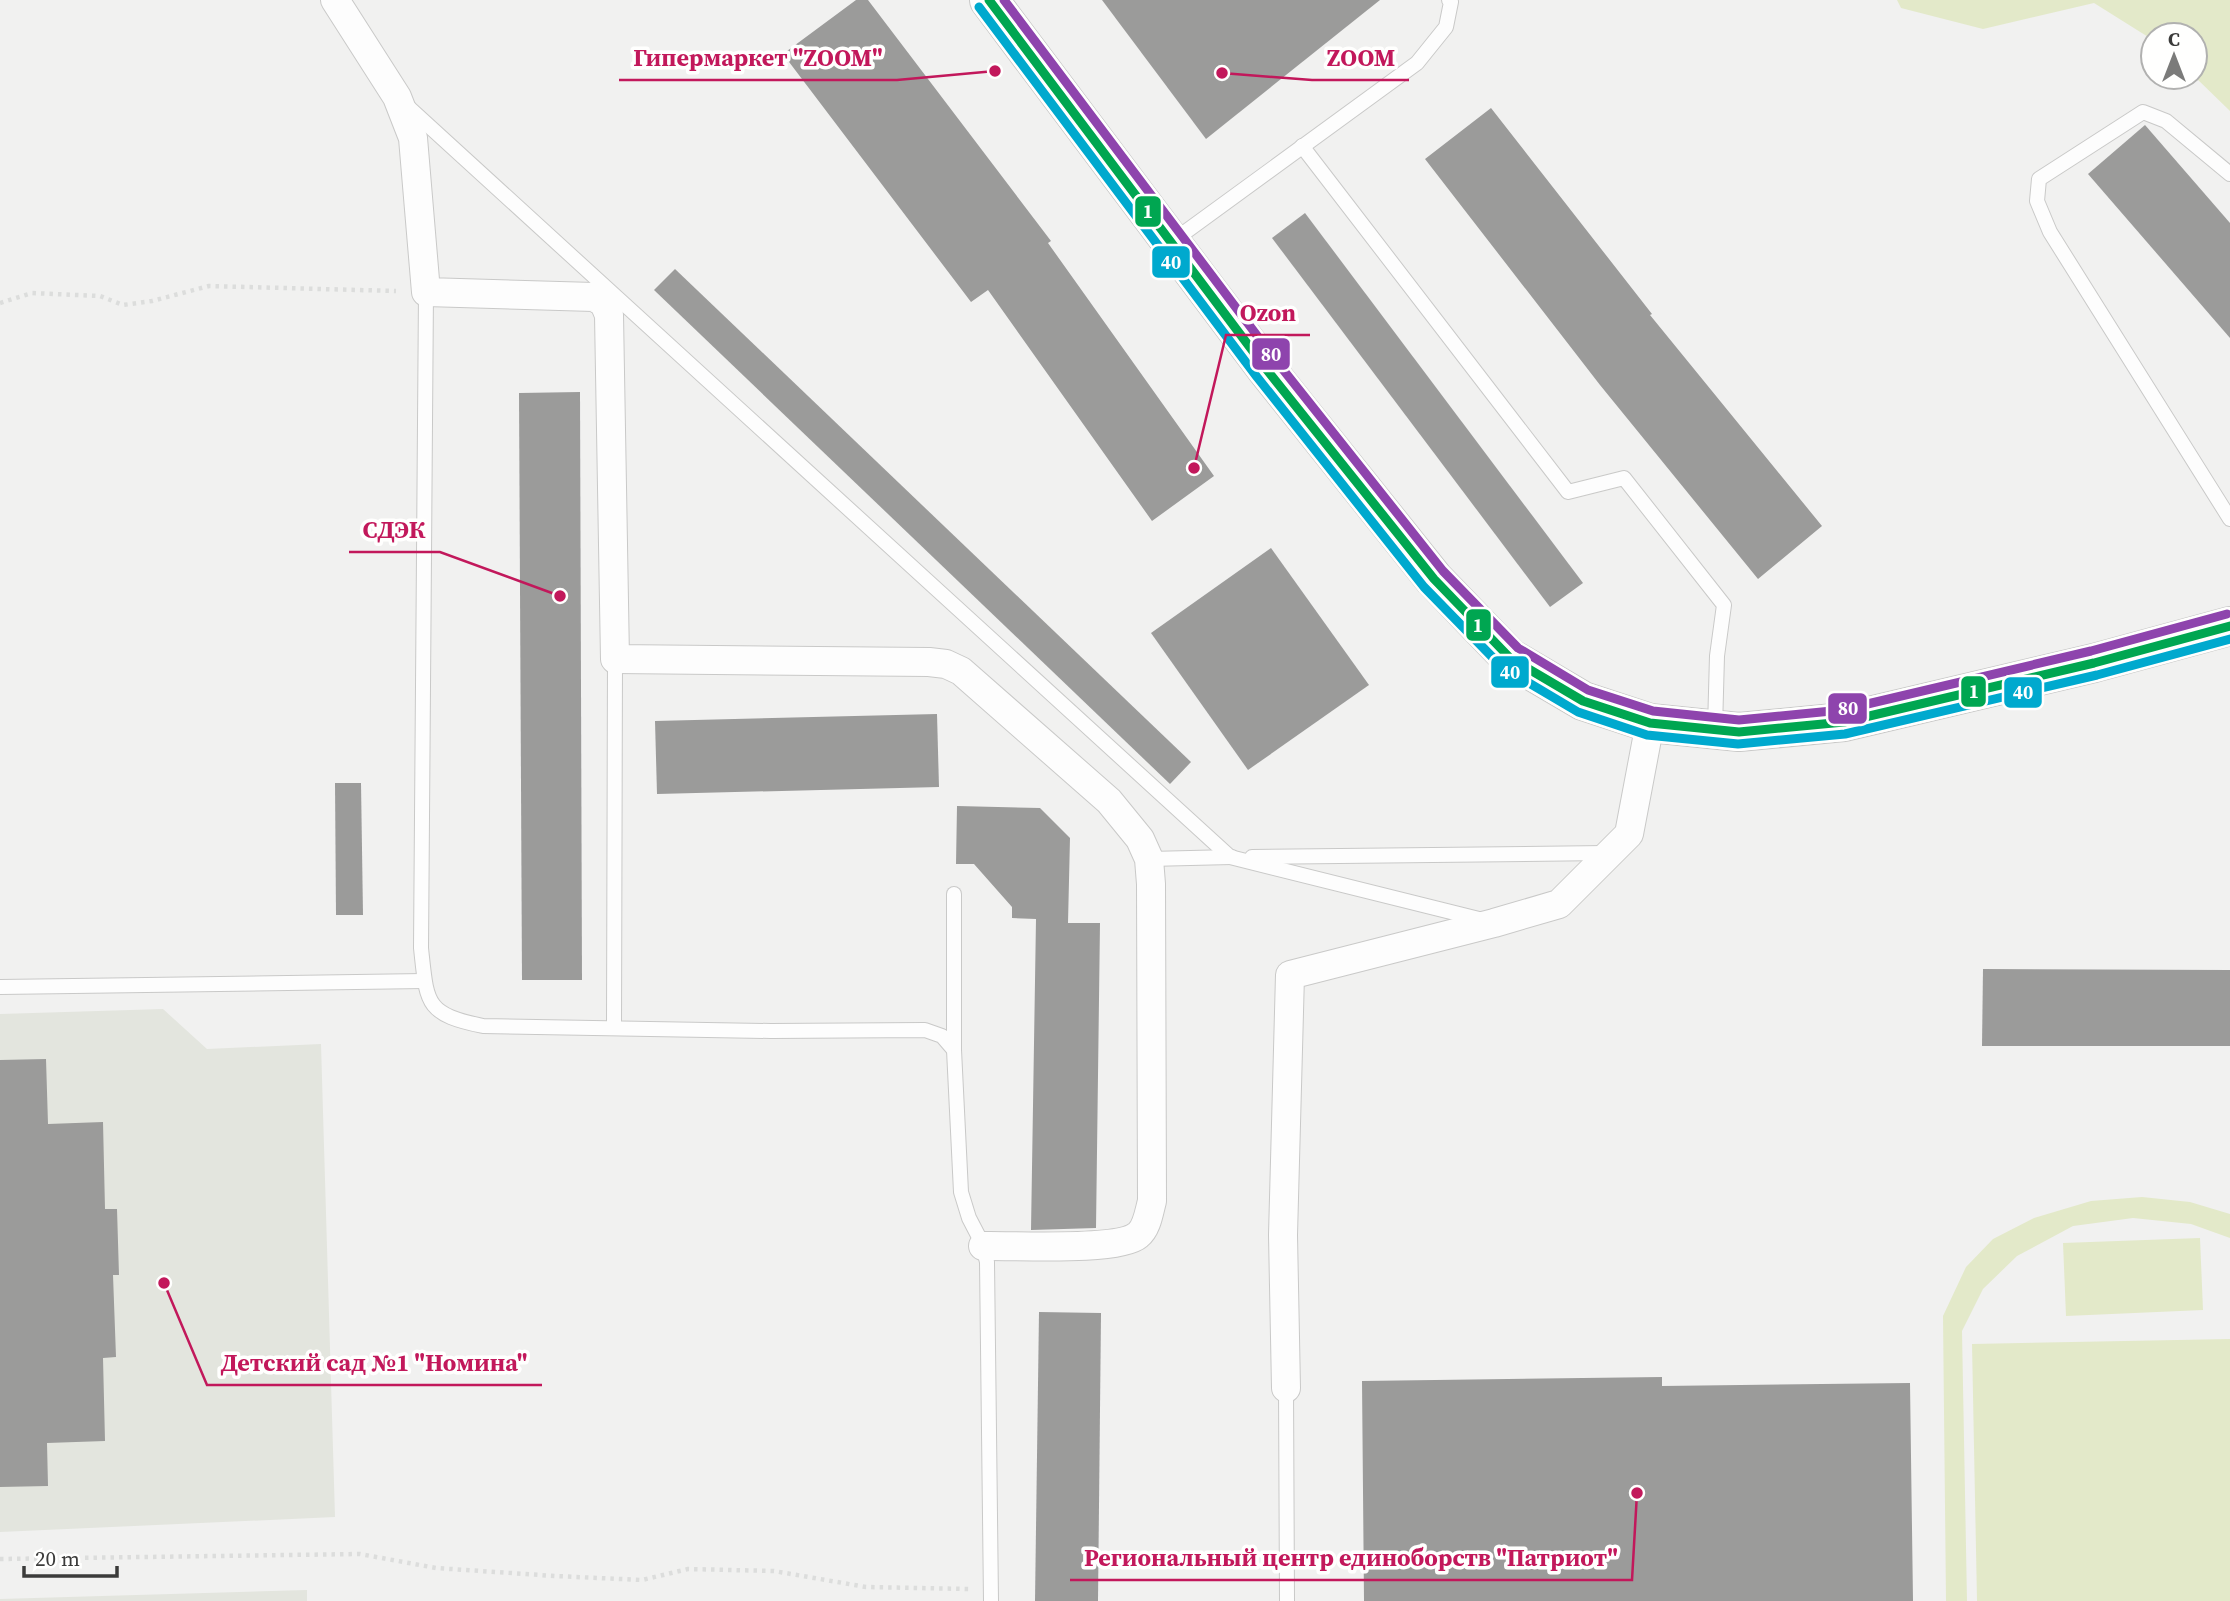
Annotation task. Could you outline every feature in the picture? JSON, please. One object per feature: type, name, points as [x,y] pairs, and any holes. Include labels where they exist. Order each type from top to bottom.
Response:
[{"type":"street","points":[[335,0],[397,97],[413,138],[426,292],[594,296],[604,303],[611,329],[615,659],[946,664],[961,671],[1109,801],[1140,839],[1149,859],[1152,1201],[1146,1223],[1138,1236],[1115,1245],[983,1245]]},
{"type":"street","points":[[989,0],[1275,380],[1434,579],[1510,657],[1583,701],[1650,723],[1739,732],[1844,722],[2094,663],[2230,626]]},
{"type":"street","points":[[1286,1388],[1283,1235],[1290,975],[1559,904],[1629,834],[1650,723]]},
{"type":"lane","points":[[1171,243],[1417,63],[1446,27],[1451,2],[1449,0]]},
{"type":"lane","points":[[397,97],[1230,857],[1494,923]]},
{"type":"lane","points":[[2230,174],[2166,121],[2143,112],[2039,179],[2036,201],[2050,232],[2230,519]]},
{"type":"lane","points":[[1302,146],[1568,492],[1624,478],[1724,605],[1717,656],[1715,730]]},
{"type":"lane","points":[[426,292],[421,948],[424,981],[433,1008],[451,1020],[483,1026],[771,1031],[925,1030],[943,1036],[954,1050]]},
{"type":"lane","points":[[614,1027],[615,659]]},
{"type":"lane","points":[[1149,859],[1610,853]]},
{"type":"lane","points":[[954,894],[954,1050],[961,1192],[969,1218],[983,1245],[987,1262],[991,1595]]},
{"type":"lane","points":[[0,987],[424,981]]},
{"type":"lane","points":[[1286,1388],[1287,1601]]},
{"type":"path","points":[[0,303],[32,293],[100,296],[123,305],[152,301],[209,286],[426,292]]},
{"type":"path","points":[[0,1559],[360,1554],[436,1568],[642,1580],[688,1569],[774,1571],[866,1587],[991,1595]]},
{"type":"shaded area","points":[[163,1009],[207,1049],[321,1044],[335,1517],[0,1532],[0,1014]]},
{"type":"shaded area","points":[[307,1590],[307,1601],[0,1601],[0,1599]]},
{"type":"green space","points":[[1897,0],[2230,0],[2230,111],[2209,91],[2209,21],[2139,21],[2139,31],[2094,3],[1983,29],[1901,8]]},
{"type":"green space","points":[[2142,1197],[2190,1202],[2230,1214],[2230,1238],[2191,1224],[2133,1218],[2073,1226],[2017,1256],[1983,1289],[1962,1331],[1967,1601],[1946,1601],[1943,1316],[1966,1267],[1993,1239],[2034,1218],[2091,1201]]},
{"type":"green space","points":[[2200,1238],[2203,1310],[2066,1316],[2063,1243]]},
{"type":"green space","points":[[2230,1339],[2230,1601],[1977,1601],[1972,1344]]},
{"type":"building","points":[[856,0],[868,0],[1051,241],[1048,243],[1214,476],[1152,521],[988,290],[971,302],[783,54]]},
{"type":"building","points":[[1102,0],[1380,0],[1206,139]]},
{"type":"building","points":[[1491,108],[1652,314],[1650,315],[1822,526],[1758,579],[1600,385],[1425,159]]},
{"type":"building","points":[[2145,125],[2230,223],[2230,338],[2088,174]]},
{"type":"building","points":[[1305,213],[1583,583],[1550,607],[1272,238]]},
{"type":"building","points":[[675,269],[1191,762],[1170,784],[654,290]]},
{"type":"building","points":[[580,392],[582,980],[522,980],[519,393]]},
{"type":"building","points":[[1271,548],[1369,685],[1248,770],[1151,633]]},
{"type":"building","points":[[937,714],[939,787],[657,794],[655,721]]},
{"type":"building","points":[[335,783],[361,783],[363,915],[336,915]]},
{"type":"building","points":[[957,806],[1040,808],[1070,838],[1068,923],[1100,923],[1096,1228],[1031,1230],[1036,919],[1012,918],[1012,907],[974,864],[956,864]]},
{"type":"building","points":[[1983,969],[2230,970],[2230,1046],[1982,1046]]},
{"type":"building","points":[[46,1059],[48,1124],[103,1122],[105,1209],[117,1209],[119,1275],[113,1275],[116,1357],[103,1358],[105,1441],[47,1443],[48,1486],[0,1487],[0,1060]]},
{"type":"building","points":[[1039,1312],[1101,1313],[1098,1601],[1035,1601]]},
{"type":"building","points":[[1662,1377],[1662,1386],[1910,1383],[1913,1601],[1364,1601],[1362,1381]]},
{"type":"transit line","name":"1","points":[[989,0],[1267,370],[1434,579],[1510,658],[1583,701],[1650,723],[1739,732],[1844,722],[2094,663],[2230,626]]},
{"type":"transit line","name":"80","points":[[1004,0],[1277,362],[1443,571],[1518,648],[1588,690],[1653,711],[1739,720],[1842,710],[2091,651],[2227,614]]},
{"type":"transit line","name":"40","points":[[979,7],[1257,377],[1424,587],[1502,667],[1578,712],[1647,735],[1738,744],[1845,734],[2097,675],[2230,639]]},
{"type":"place","name":"Гипермаркет \"ZOOM\"","points":[[995,71]]},
{"type":"place","name":"ZOOM","points":[[1222,73]]},
{"type":"place","name":"Ozon","points":[[1194,468]]},
{"type":"place","name":"СДЭК","points":[[560,596]]},
{"type":"place","name":"Детский сад №1 \"Номина\"","points":[[164,1283]]},
{"type":"place","name":"Региональный центр единоборств \"Патриот\"","points":[[1637,1493]]}]
